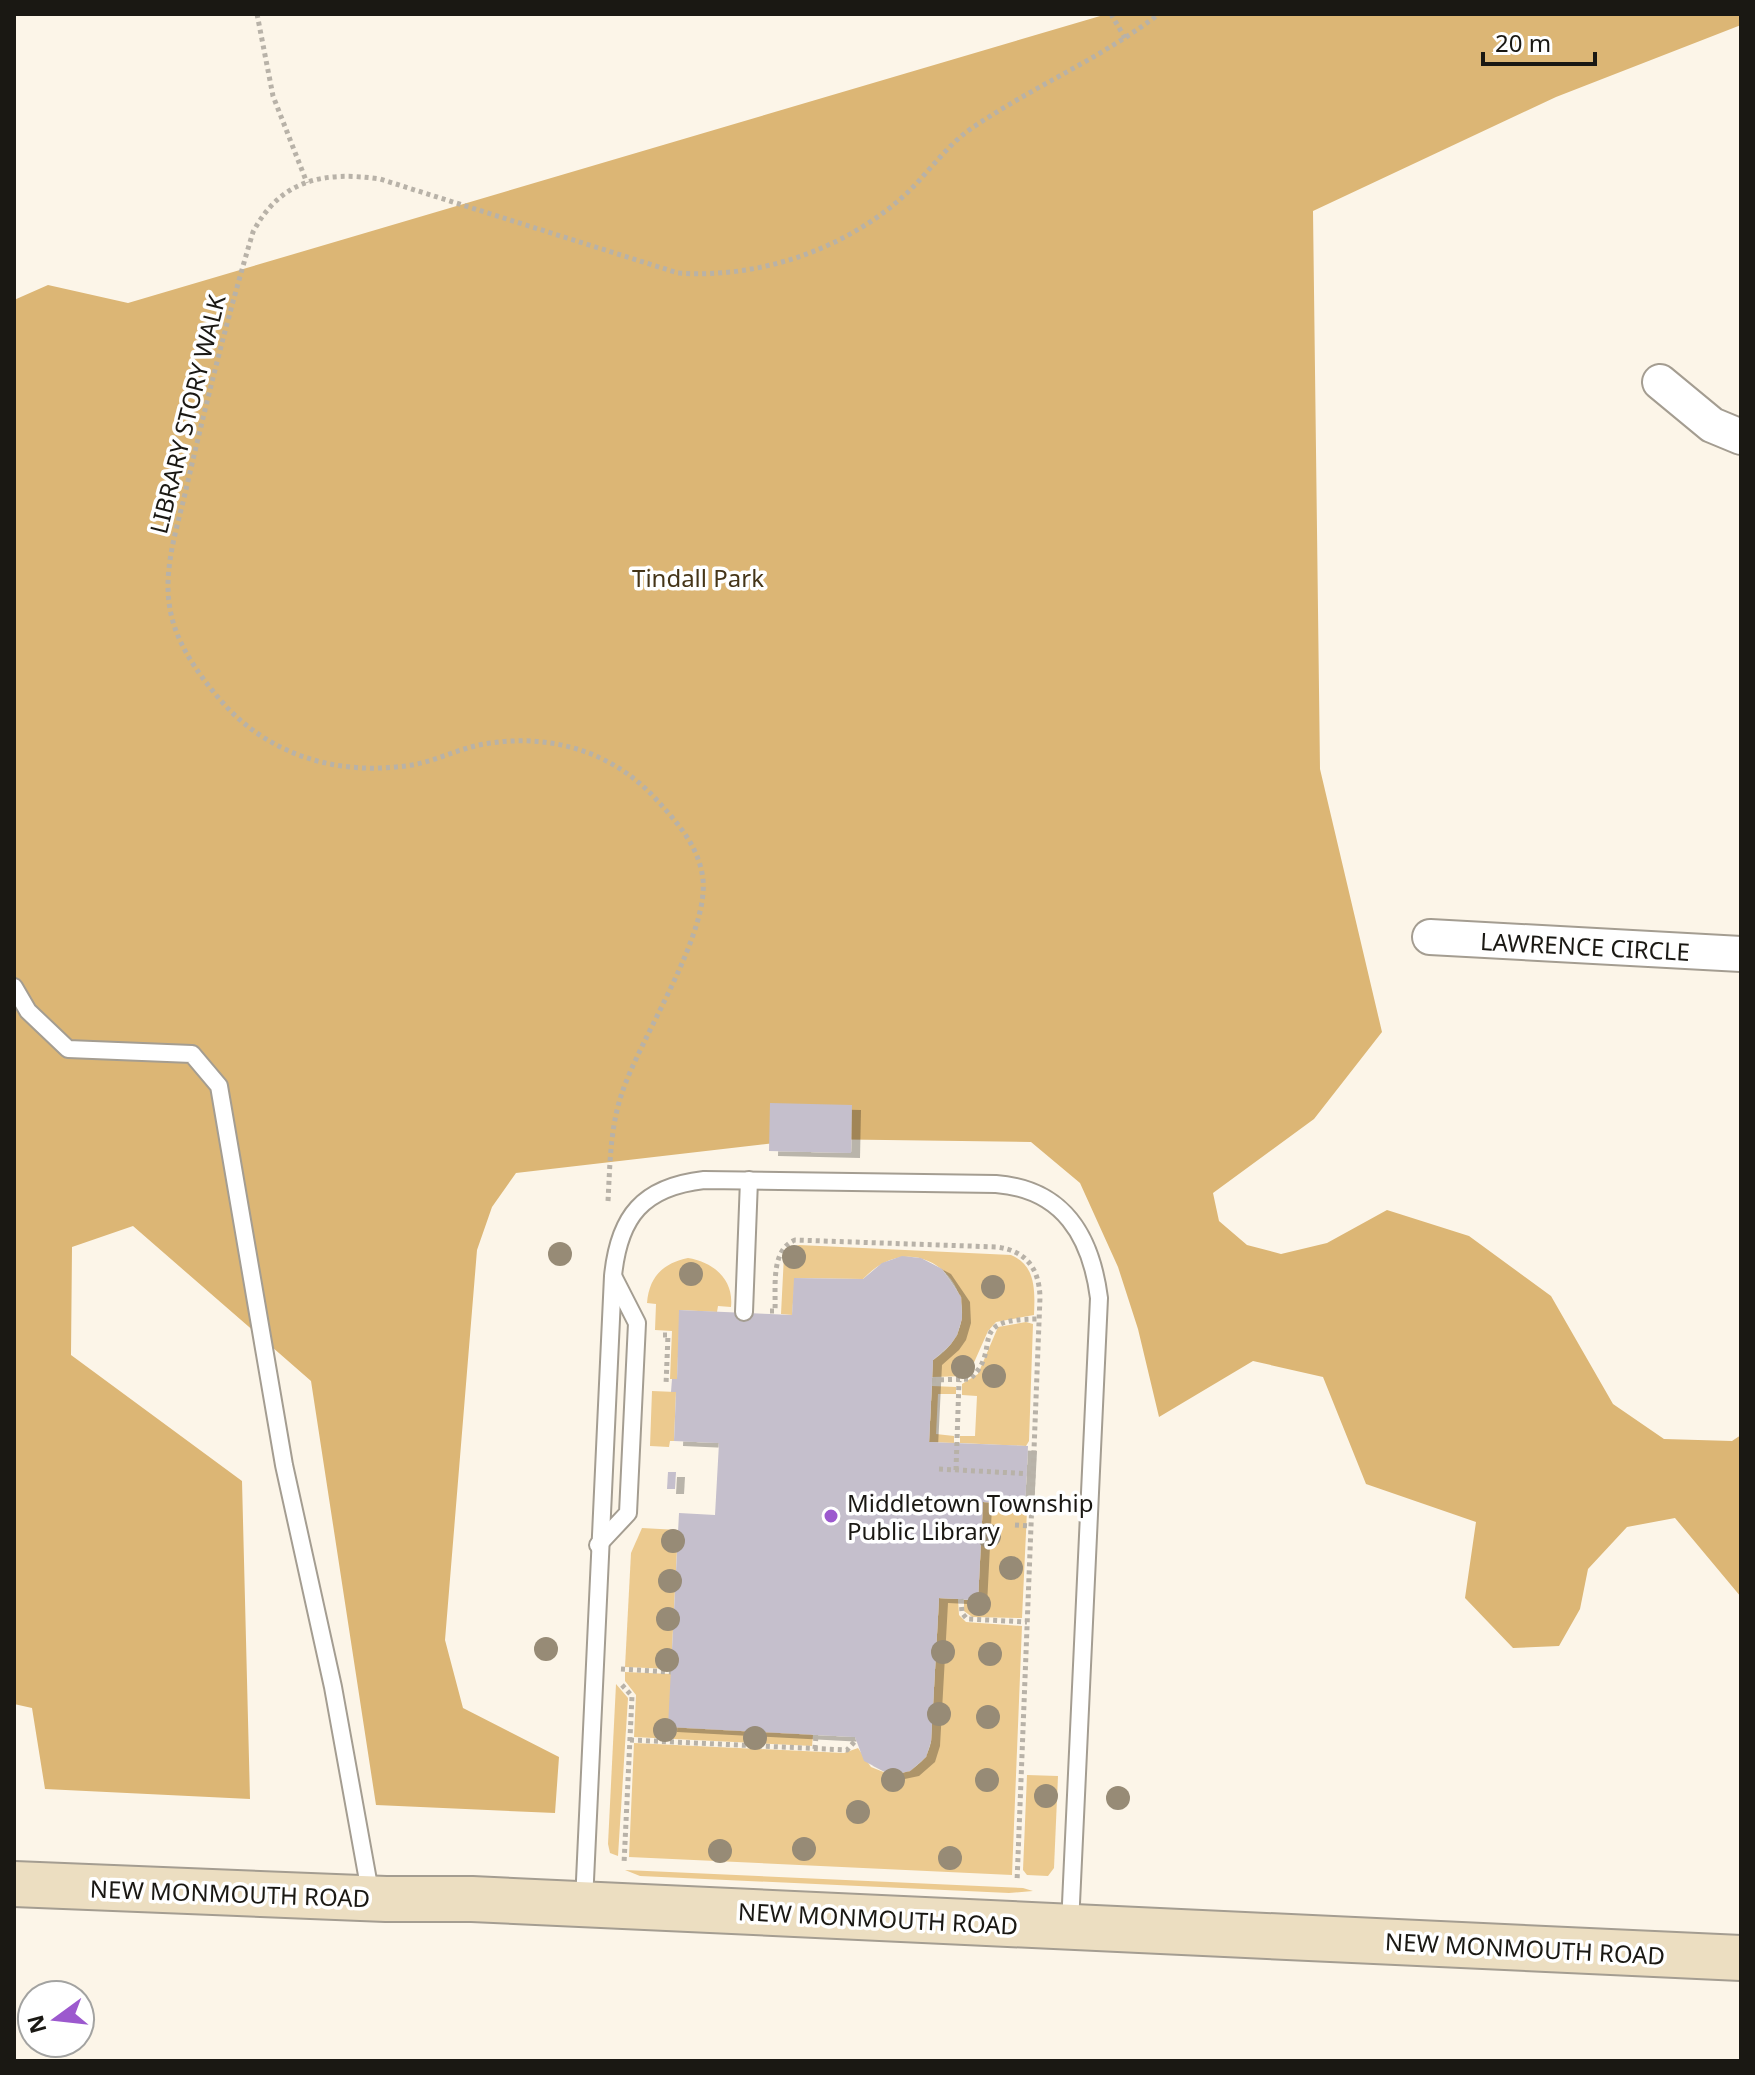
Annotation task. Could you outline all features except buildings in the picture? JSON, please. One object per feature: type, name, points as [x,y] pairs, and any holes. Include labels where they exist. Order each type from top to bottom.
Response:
[{"type":"main road","name":"NEW MONMOUTH ROAD","points":[[14,1884],[584,1904],[1741,1958]]},
{"type":"street","points":[[1660,382],[1712,425],[1741,437]]},
{"type":"street","name":"LAWRENCE CIRCLE","points":[[1430,937],[1741,954]]},
{"type":"lane","points":[[14,987],[28,1011],[68,1049],[192,1054],[219,1086],[284,1465],[333,1687],[371,1898]]},
{"type":"lane","points":[[744,1311],[749,1180]]},
{"type":"lane","points":[[584,1904],[598,1545],[613,1276],[624,1227],[632,1213],[657,1192],[686,1182],[749,1180],[996,1184],[1027,1188],[1058,1206],[1070,1219],[1089,1254],[1099,1298],[1070,1927]]},
{"type":"lane","points":[[598,1545],[628,1513],[637,1323],[613,1276]]},
{"type":"path","points":[[257,14],[273,96],[307,183]]},
{"type":"path","points":[[1111,14],[1125,38]]},
{"type":"path","name":"LIBRARY STORY WALK","points":[[608,1205],[611,1142],[620,1097],[700,910],[703,873],[689,838],[637,779],[604,758],[572,746],[501,742],[408,765],[323,764],[286,751],[238,719],[188,658],[168,601],[171,553],[219,353],[253,232],[265,210],[284,193],[332,175],[380,179],[678,273],[717,276],[758,269],[802,255],[874,220],[905,196],[970,129],[1125,38],[1159,14]]},
{"type":"path","points":[[744,1311],[775,1311],[781,1248],[795,1240],[1011,1249],[1020,1253],[1035,1271],[1039,1283],[1039,1319],[1017,1882]]},
{"type":"path","points":[[932,1380],[959,1381],[976,1372],[996,1325],[1005,1320],[1039,1319]]},
{"type":"path","points":[[956,1470],[959,1381]]},
{"type":"path","points":[[662,1388],[676,1386]]},
{"type":"path","points":[[939,1469],[1033,1474]]},
{"type":"path","points":[[1015,1525],[1031,1526]]},
{"type":"path","points":[[961,1599],[962,1613],[967,1619],[1027,1622]]},
{"type":"path","points":[[621,1654],[619,1682],[632,1696],[624,1864]]},
{"type":"path","points":[[620,1669],[671,1672]]},
{"type":"path","points":[[815,1749],[816,1735]]},
{"type":"path","points":[[630,1740],[847,1750],[856,1740]]},
{"type":"shaded area","points":[[799,1245],[1011,1255],[1030,1272],[1034,1288],[1034,1315],[996,1322],[988,1331],[968,1376],[932,1377],[933,1360],[954,1340],[962,1318],[960,1296],[949,1277],[932,1263],[911,1257],[887,1261],[863,1279],[795,1278],[792,1315],[781,1314],[784,1255],[789,1248]]},
{"type":"shaded area","points":[[688,1258],[706,1263],[720,1274],[729,1288],[731,1307],[718,1306],[717,1312],[680,1310],[677,1379],[670,1379],[672,1331],[655,1330],[656,1304],[647,1303],[648,1294],[659,1273],[671,1263]]},
{"type":"shaded area","points":[[1026,1322],[1033,1324],[1029,1441],[1026,1446],[960,1443],[960,1436],[975,1436],[977,1396],[962,1395],[962,1384],[978,1374],[998,1327]]},
{"type":"shaded area","points":[[932,1386],[956,1387],[956,1394],[938,1394],[936,1434],[954,1436],[954,1443],[929,1442]]},
{"type":"shaded area","points":[[652,1391],[676,1392],[674,1441],[670,1441],[669,1447],[650,1446]]},
{"type":"shaded area","points":[[983,1502],[1023,1504],[1023,1510],[1027,1511],[1022,1618],[972,1617],[964,1611],[964,1600],[978,1600]]},
{"type":"shaded area","points":[[642,1528],[678,1530],[671,1669],[625,1667],[631,1553]]},
{"type":"shaded area","points":[[939,1598],[958,1599],[959,1615],[966,1622],[1022,1626],[1012,1875],[629,1857],[634,1743],[844,1753],[858,1748],[871,1767],[891,1775],[906,1772],[917,1765],[926,1755],[931,1742]]},
{"type":"shaded area","points":[[625,1672],[671,1674],[813,1735],[812,1746],[634,1737],[636,1695],[625,1681]]},
{"type":"shaded area","points":[[616,1684],[628,1698],[618,1856],[610,1853],[608,1844]]},
{"type":"shaded area","points":[[1027,1775],[1058,1776],[1054,1868],[1048,1876],[1027,1875],[1023,1870]]},
{"type":"shaded area","points":[[625,1870],[1023,1888],[1033,1891],[1009,1893],[640,1876]]},
{"type":"green space","name":"Tindall Park","points":[[1107,14],[1741,14],[1741,25],[1556,97],[1313,211],[1320,769],[1382,1032],[1314,1119],[1213,1193],[1219,1221],[1247,1245],[1281,1254],[1327,1243],[1387,1210],[1469,1236],[1551,1296],[1613,1404],[1664,1439],[1732,1441],[1741,1435],[1741,1597],[1675,1518],[1627,1527],[1588,1569],[1580,1609],[1559,1646],[1513,1648],[1465,1598],[1476,1522],[1366,1484],[1323,1377],[1253,1361],[1159,1417],[1138,1329],[1118,1267],[1080,1183],[1031,1142],[810,1139],[516,1173],[492,1207],[477,1250],[445,1640],[463,1708],[559,1757],[555,1813],[376,1805],[311,1381],[133,1226],[72,1247],[71,1355],[242,1481],[250,1799],[45,1789],[32,1708],[14,1704],[14,300],[48,285],[128,303]]},
{"type":"place","name":"Middletown Township Public Library","points":[[831,1516]]}]
